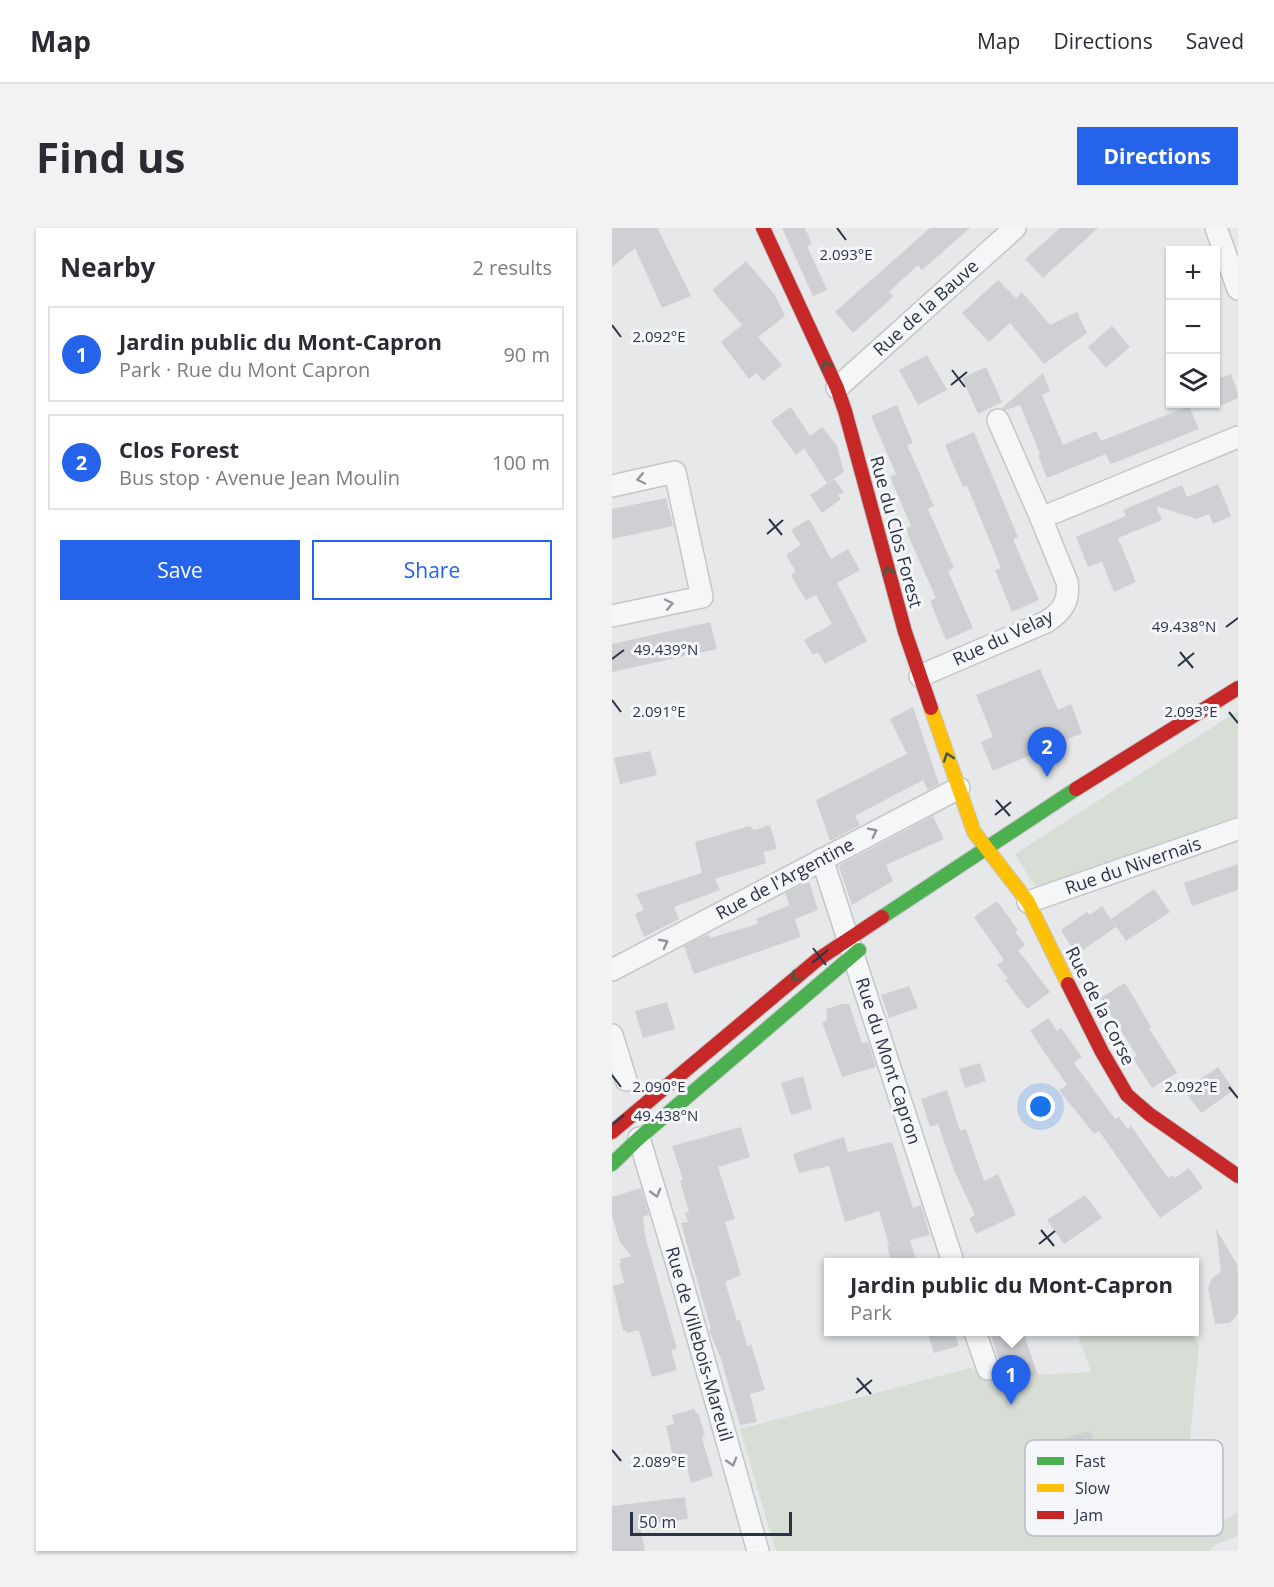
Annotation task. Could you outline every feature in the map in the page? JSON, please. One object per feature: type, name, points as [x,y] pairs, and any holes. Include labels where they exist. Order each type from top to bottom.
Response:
[{"type":"street","name":"Rue du Clos Forest","points":[[763,228],[837,388],[900,615],[974,832],[987,848]]},
{"type":"street","name":"Rue de la Bauve","points":[[837,388],[1015,228]]},
{"type":"street","points":[[1216,228],[1238,289]]},
{"type":"street","name":"Rue du Velay","points":[[920,676],[1046,622],[1061,610],[1068,592],[1067,582],[999,420]]},
{"type":"street","points":[[1041,518],[1238,437]]},
{"type":"street","points":[[612,486],[675,472],[702,597],[612,616]]},
{"type":"street","points":[[612,1132],[799,974],[850,947],[987,848],[1238,688]]},
{"type":"street","name":"Rue de l'Argentine","points":[[612,970],[959,788]]},
{"type":"street","name":"Rue du Nivernais","points":[[1028,902],[1238,829]]},
{"type":"street","name":"Rue de la Corse","points":[[987,848],[1028,902],[1120,1084],[1149,1114],[1238,1176]]},
{"type":"street","name":"Rue du Mont Capron","points":[[822,859],[951,1258]]},
{"type":"street","points":[[612,1164],[850,947]]},
{"type":"street","points":[[612,1035],[626,1080]]},
{"type":"street","name":"Rue de Villebois-Mareuil","points":[[639,1138],[758,1551]]},
{"type":"street","points":[[976,1336],[987,1368]]},
{"type":"shaded area","points":[[1238,711],[1238,816],[1036,888],[1015,854]]},
{"type":"shaded area","points":[[1078,1336],[1193,1336],[1199,1345],[1190,1440],[1025,1440],[1025,1536],[1223,1536],[1223,1522],[1238,1512],[1238,1536],[1216,1544],[1210,1551],[776,1551],[740,1429],[970,1368],[1006,1382],[1039,1375],[1091,1372]]},
{"type":"building","points":[[612,228],[660,228],[658,229],[691,296],[662,308],[635,248],[612,267]]},
{"type":"building","points":[[782,228],[805,228],[812,244],[807,246],[827,290],[813,296]]},
{"type":"building","points":[[930,228],[970,228],[922,270],[918,265],[889,292],[894,296],[853,333],[835,312]]},
{"type":"building","points":[[1060,228],[1098,228],[1043,278],[1025,259]]},
{"type":"building","points":[[746,261],[775,295],[785,316],[758,337],[782,365],[763,381],[756,373],[749,379],[721,342],[742,325],[712,290]]},
{"type":"building","points":[[998,280],[1016,298],[1022,292],[1050,325],[1077,312],[1087,333],[1044,364],[1010,323],[989,342],[962,313]]},
{"type":"building","points":[[1112,326],[1130,347],[1106,368],[1088,347]]},
{"type":"building","points":[[927,355],[947,390],[918,405],[899,370]]},
{"type":"building","points":[[986,367],[1002,402],[978,414],[962,378]]},
{"type":"building","points":[[1043,373],[1050,391],[1042,395],[1063,445],[1096,431],[1101,441],[1184,408],[1190,408],[1199,429],[1110,464],[1106,454],[1047,478],[1020,405],[1006,410],[1002,408]]},
{"type":"building","points":[[1231,374],[1238,398],[1220,406],[1220,378]]},
{"type":"building","points":[[897,405],[913,443],[907,445],[934,506],[928,509],[954,568],[948,571],[973,628],[946,640],[930,601],[936,598],[911,542],[906,528],[911,526],[890,477],[896,474],[871,416]]},
{"type":"building","points":[[791,407],[810,436],[822,427],[837,446],[844,472],[827,483],[804,448],[796,455],[771,421]]},
{"type":"building","points":[[974,432],[1018,537],[1013,539],[1039,600],[1012,612],[995,570],[1001,568],[967,486],[963,487],[945,445]]},
{"type":"building","points":[[834,479],[844,492],[838,495],[841,499],[822,513],[810,495]]},
{"type":"building","points":[[1218,484],[1231,516],[1213,524],[1209,514],[1197,519],[1156,506],[1162,520],[1118,538],[1136,582],[1114,592],[1102,562],[1088,567],[1076,537],[1126,516],[1123,510],[1182,485],[1187,497]]},
{"type":"building","points":[[666,498],[673,526],[612,539],[612,509]]},
{"type":"building","points":[[809,519],[831,559],[848,549],[860,570],[837,583],[867,641],[825,664],[818,652],[813,655],[804,640],[832,624],[816,595],[806,600],[791,575],[796,572],[786,555],[801,545],[791,530]]},
{"type":"building","points":[[710,622],[717,649],[612,672],[612,644]]},
{"type":"building","points":[[1040,669],[1058,710],[1071,704],[1082,733],[993,771],[981,742],[993,737],[976,695]]},
{"type":"building","points":[[913,707],[939,784],[928,790],[923,780],[855,816],[860,825],[830,841],[816,800],[907,754],[890,719]]},
{"type":"building","points":[[650,751],[657,775],[620,784],[614,758]]},
{"type":"building","points":[[933,816],[944,839],[886,865],[893,881],[852,905],[840,865]]},
{"type":"building","points":[[770,825],[777,849],[763,852],[766,863],[715,879],[720,890],[674,907],[679,919],[644,937],[635,914],[644,910],[636,894],[702,873],[695,842],[750,826],[754,830]]},
{"type":"building","points":[[1238,864],[1238,890],[1192,906],[1184,883]]},
{"type":"building","points":[[809,881],[818,910],[795,919],[785,893]]},
{"type":"building","points":[[1154,889],[1170,912],[1126,941],[1111,919]]},
{"type":"building","points":[[997,901],[1018,930],[1015,932],[1025,945],[1018,950],[1050,992],[1027,1009],[1005,980],[1008,978],[997,965],[1004,960],[974,917]]},
{"type":"building","points":[[790,905],[801,937],[694,974],[684,946],[708,934],[710,938],[758,924],[756,919]]},
{"type":"building","points":[[1102,906],[1116,927],[1076,955],[1061,930],[1087,912],[1090,915]]},
{"type":"building","points":[[1125,983],[1177,1073],[1152,1088],[1133,1058],[1137,1056],[1100,998]]},
{"type":"building","points":[[909,986],[918,1008],[889,1018],[881,995]]},
{"type":"building","points":[[667,1002],[675,1029],[643,1038],[635,1011]]},
{"type":"building","points":[[849,1004],[862,1043],[868,1042],[876,1067],[842,1077],[822,1022],[827,1020],[826,1009]]},
{"type":"building","points":[[1048,1018],[1057,1031],[1061,1028],[1082,1057],[1074,1063],[1115,1119],[1119,1117],[1128,1129],[1131,1126],[1168,1178],[1173,1175],[1175,1178],[1189,1168],[1203,1188],[1160,1218],[1099,1131],[1094,1134],[1059,1090],[1067,1085],[1030,1031]]},
{"type":"building","points":[[980,1063],[986,1081],[965,1088],[959,1069]]},
{"type":"building","points":[[1218,1067],[1234,1090],[1201,1113],[1184,1090]]},
{"type":"building","points":[[803,1076],[812,1109],[791,1115],[781,1083]]},
{"type":"building","points":[[947,1090],[960,1131],[966,1129],[984,1181],[998,1174],[1016,1215],[976,1234],[969,1218],[975,1215],[954,1170],[938,1124],[930,1127],[921,1099]]},
{"type":"building","points":[[741,1127],[750,1157],[718,1167],[735,1219],[725,1222],[741,1275],[725,1282],[737,1321],[740,1320],[747,1346],[751,1344],[765,1390],[750,1394],[757,1422],[740,1425],[721,1359],[709,1330],[711,1329],[681,1223],[688,1222],[685,1213],[689,1212],[680,1181],[683,1180],[672,1146]]},
{"type":"building","points":[[844,1137],[848,1152],[892,1142],[913,1208],[921,1205],[930,1235],[910,1240],[915,1258],[891,1258],[879,1211],[845,1222],[829,1166],[799,1173],[793,1154]]},
{"type":"building","points":[[641,1188],[649,1215],[643,1216],[645,1236],[677,1349],[671,1350],[677,1370],[652,1377],[639,1330],[627,1333],[626,1330],[623,1331],[613,1286],[624,1283],[620,1259],[631,1256],[620,1242],[612,1216],[612,1197]]},
{"type":"building","points":[[1085,1195],[1102,1218],[1064,1244],[1047,1220]]},
{"type":"building","points":[[1216,1229],[1238,1266],[1238,1314],[1230,1323],[1215,1324],[1208,1288],[1212,1278],[1221,1272]]},
{"type":"building","points":[[928,1336],[955,1336],[959,1346],[934,1353]]},
{"type":"building","points":[[991,1336],[1024,1336],[1038,1375],[1006,1382]]},
{"type":"building","points":[[694,1409],[698,1413],[705,1435],[702,1436],[703,1442],[713,1476],[691,1483],[686,1464],[675,1466],[666,1426],[674,1424],[672,1415]]},
{"type":"building","points":[[1090,1431],[1093,1440],[1063,1440],[1063,1438]]},
{"type":"building","points":[[685,1497],[688,1519],[640,1525],[645,1551],[612,1551],[612,1506]]},
{"type":"traffic: fast","points":[[882,917],[1076,789]]},
{"type":"traffic: fast","points":[[612,1164],[639,1138],[859,950]]},
{"type":"traffic: slow","points":[[931,708],[974,832],[1028,902],[1068,984]]},
{"type":"traffic: jam","points":[[763,228],[837,388],[905,632],[931,708]]},
{"type":"traffic: jam","points":[[1076,789],[1238,688]]},
{"type":"traffic: jam","points":[[612,1132],[817,960],[882,917]]},
{"type":"traffic: jam","points":[[1068,984],[1102,1052],[1127,1095],[1149,1114],[1238,1176]]},
{"type":"place","name":"Clos Forest","points":[[1047,777]]},
{"type":"place","name":"Jardin public du Mont-Capron","points":[[1011,1405]]}]
